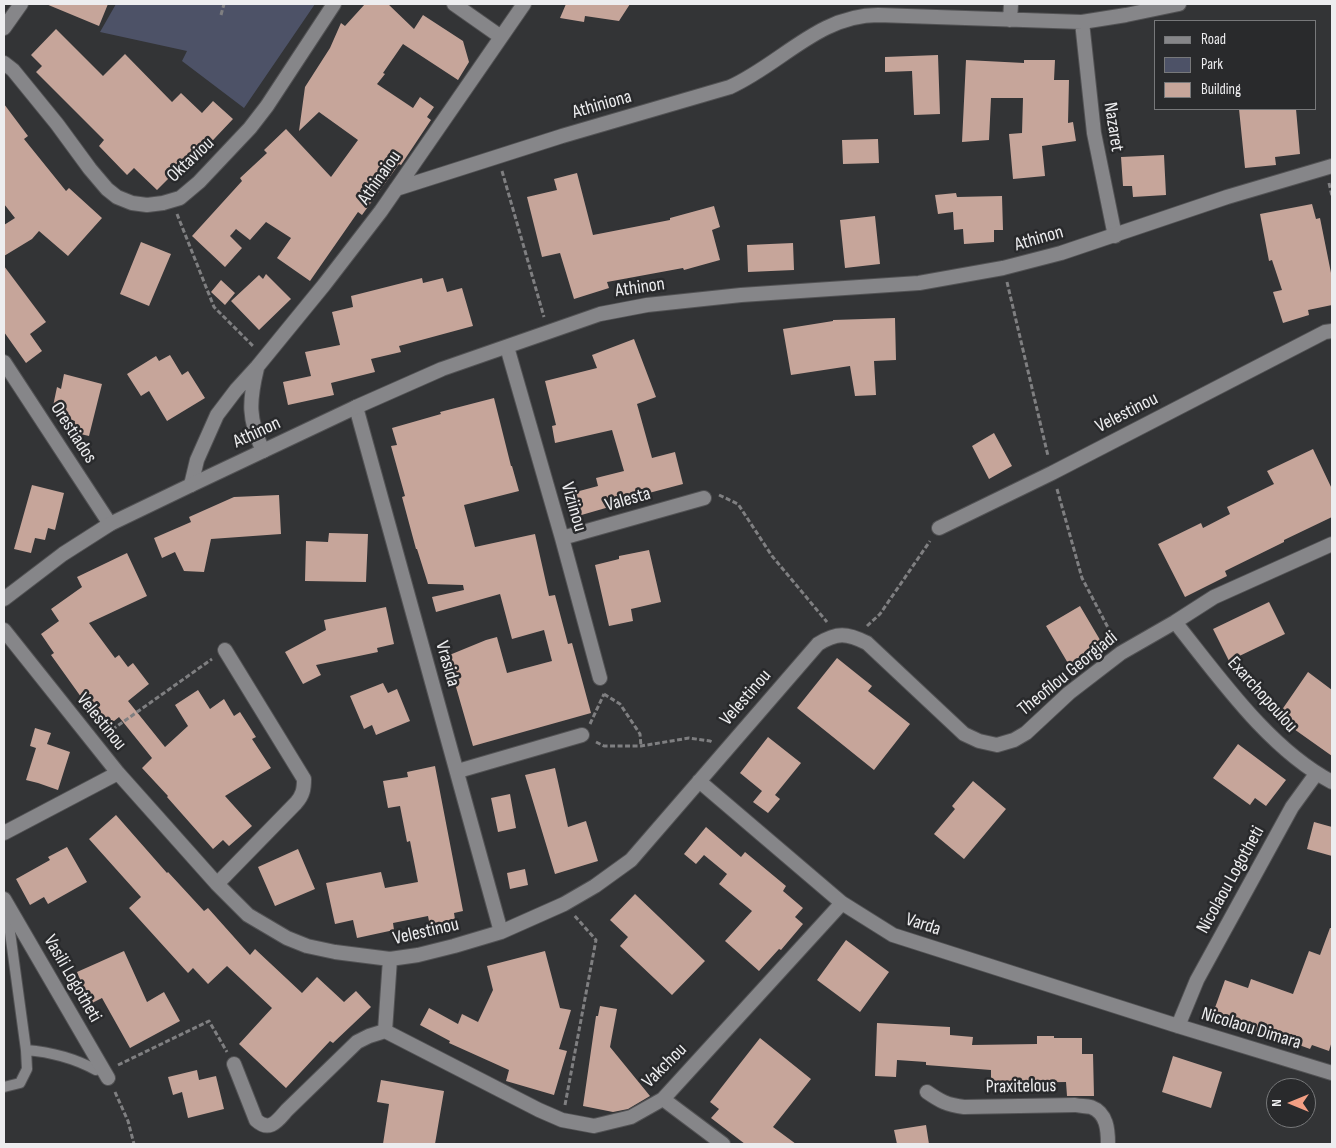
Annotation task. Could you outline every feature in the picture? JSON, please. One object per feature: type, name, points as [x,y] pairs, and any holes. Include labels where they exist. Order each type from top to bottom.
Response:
[{"type":"street","points":[[4,28],[21,4]]},
{"type":"street","name":"Oktaviou","points":[[4,62],[57,124],[107,189],[117,197],[132,203],[147,205],[163,203],[180,198],[199,182],[250,128],[267,106],[334,4]]},
{"type":"street","points":[[454,4],[501,37]]},
{"type":"street","name":"Athinaiou","points":[[191,485],[196,460],[217,415],[324,286],[381,211],[524,4]]},
{"type":"street","points":[[1010,20],[1011,4]]},
{"type":"street","name":"Athiniona","points":[[396,188],[562,136],[730,87],[754,74],[818,31],[836,22],[868,15],[1082,22],[1179,4]]},
{"type":"street","name":"Nazaret","points":[[1082,22],[1094,133],[1114,236]]},
{"type":"street","name":"Athinon","points":[[4,599],[63,554],[110,524],[191,485],[356,407],[442,369],[600,314],[647,305],[741,295],[919,283],[1003,268],[1061,253],[1227,197],[1332,166]]},
{"type":"street","name":"Velestinou","points":[[939,528],[1052,473],[1325,332],[1332,331]]},
{"type":"street","name":"Viziinou","points":[[507,347],[600,678]]},
{"type":"street","name":"Athinaiou","points":[[261,362],[252,388],[250,404],[257,439],[263,451]]},
{"type":"street","name":"Orestiados","points":[[6,371],[110,524]]},
{"type":"street","name":"Vrasida","points":[[356,407],[501,932]]},
{"type":"street","name":"Valesta","points":[[562,538],[704,498]]},
{"type":"street","name":"Theofilou Georgiadi","points":[[845,634],[867,642],[964,734],[979,741],[998,744],[1014,740],[1026,733],[1069,693],[1121,653],[1214,597],[1332,544]]},
{"type":"street","name":"Exarchopoulou","points":[[1175,622],[1244,708],[1276,740],[1316,774],[1332,782]]},
{"type":"street","name":"Velestinou","points":[[4,630],[118,773],[217,884],[248,914],[287,938],[307,946],[335,952],[390,959],[418,955],[501,932],[564,904],[595,886],[631,860],[818,644],[829,637],[845,634]]},
{"type":"street","points":[[217,884],[296,804],[302,796],[304,787],[304,778],[225,650]]},
{"type":"street","points":[[458,771],[582,735]]},
{"type":"street","points":[[4,833],[118,773]]},
{"type":"street","name":"Nicolaou Logotheti","points":[[1186,1009],[1197,980],[1292,807],[1316,774]]},
{"type":"street","name":"Varda","points":[[699,781],[842,903],[893,935],[1178,1026]]},
{"type":"street","name":"Vasili Logotheti","points":[[5,901],[105,1072]]},
{"type":"street","name":"Vakchou","points":[[385,1031],[562,1120],[594,1126],[631,1118],[663,1099],[842,903]]},
{"type":"street","points":[[234,1064],[256,1120],[266,1126],[277,1122],[357,1042],[385,1031],[390,959]]},
{"type":"street","name":"Nicolaou Dimara","points":[[1186,1009],[1178,1026],[1332,1073]]},
{"type":"street","name":"Praxitelous","points":[[927,1092],[943,1103],[964,1107],[1075,1105],[1091,1107],[1104,1118],[1108,1128],[1108,1144]]},
{"type":"street","points":[[663,1099],[723,1144]]},
{"type":"lane","points":[[4,1087],[20,1083],[27,1069],[5,901]]},
{"type":"lane","points":[[26,1050],[46,1052],[72,1059],[105,1072]]},
{"type":"path","points":[[221,15],[224,4]]},
{"type":"path","points":[[498,157],[548,332]]},
{"type":"path","points":[[172,201],[214,307],[261,362]]},
{"type":"path","points":[[704,498],[718,495],[738,504],[772,556],[827,622],[829,637]]},
{"type":"path","points":[[868,626],[880,614],[939,528]]},
{"type":"path","points":[[94,743],[225,650]]},
{"type":"path","points":[[600,678],[604,694],[593,720],[582,735],[604,746],[642,746],[689,738],[710,741],[724,752]]},
{"type":"path","points":[[604,694],[620,704],[640,734],[642,746]]},
{"type":"path","points":[[562,1120],[596,940],[564,904]]},
{"type":"path","points":[[134,1144],[128,1121],[105,1072],[209,1021],[234,1064]]},
{"type":"green space","points":[[116,4],[315,4],[244,108],[182,61],[187,51],[100,32]]},
{"type":"building","points":[[46,4],[108,4],[99,26]]},
{"type":"building","points":[[365,4],[388,4],[414,29],[423,15],[463,41],[469,62],[458,80],[403,44],[377,84],[413,108],[420,97],[434,107],[427,117],[431,120],[401,165],[399,164],[362,215],[358,212],[310,281],[277,258],[291,238],[266,222],[250,240],[236,229],[230,236],[242,248],[225,267],[192,236],[242,181],[240,178],[267,153],[264,150],[286,129],[331,177],[358,140],[319,112],[299,131],[305,87],[330,48],[341,23],[345,26]]},
{"type":"building","points":[[566,4],[630,4],[619,21],[585,16],[584,22],[560,18]]},
{"type":"building","points":[[56,29],[103,76],[125,54],[172,102],[181,93],[202,113],[213,101],[233,119],[198,156],[195,152],[157,190],[134,168],[127,175],[99,146],[104,140],[36,72],[42,66],[31,55]]},
{"type":"building","points":[[938,55],[940,114],[914,115],[912,71],[885,72],[885,57]]},
{"type":"building","points":[[966,60],[1024,63],[1024,60],[1055,60],[1054,80],[1069,80],[1068,123],[1073,122],[1076,141],[1042,146],[1045,176],[1013,179],[1009,134],[1022,133],[1023,98],[991,98],[989,140],[962,142]]},
{"type":"building","points":[[4,104],[28,136],[24,139],[66,191],[69,188],[102,218],[68,256],[39,231],[32,239],[4,256],[4,225],[15,218],[4,204]]},
{"type":"building","points":[[1239,110],[1296,110],[1300,154],[1275,157],[1276,165],[1245,168]]},
{"type":"building","points":[[878,139],[879,163],[843,164],[842,140]]},
{"type":"building","points":[[1164,155],[1166,195],[1133,197],[1132,186],[1123,186],[1121,157]]},
{"type":"building","points":[[577,173],[593,235],[670,220],[670,218],[714,206],[720,227],[712,230],[720,260],[684,270],[683,268],[607,282],[609,288],[574,299],[560,253],[542,257],[527,197],[557,190],[554,179]]},
{"type":"building","points":[[956,193],[957,197],[1002,196],[1003,230],[994,230],[994,242],[964,244],[963,229],[954,230],[953,212],[938,214],[935,195]]},
{"type":"building","points":[[1312,204],[1316,219],[1320,218],[1332,278],[1332,305],[1308,310],[1309,315],[1283,323],[1273,292],[1282,290],[1272,260],[1269,261],[1260,214]]},
{"type":"building","points":[[875,216],[880,264],[845,268],[840,220]]},
{"type":"building","points":[[141,242],[171,254],[149,306],[120,294]]},
{"type":"building","points":[[793,243],[794,270],[748,272],[747,245]]},
{"type":"building","points":[[4,266],[46,322],[30,334],[42,351],[26,363],[4,332]]},
{"type":"building","points":[[266,274],[291,299],[259,330],[231,301],[259,275],[263,279]]},
{"type":"building","points":[[422,278],[423,283],[443,278],[447,292],[462,288],[473,326],[399,346],[401,352],[371,359],[375,372],[331,383],[334,395],[288,405],[283,382],[311,376],[305,352],[340,345],[332,312],[353,307],[351,296]]},
{"type":"building","points":[[221,280],[235,293],[225,305],[211,292]]},
{"type":"building","points":[[895,318],[896,360],[874,361],[876,395],[855,396],[850,366],[791,375],[783,329],[833,320]]},
{"type":"building","points":[[634,339],[656,397],[637,404],[652,458],[675,452],[683,484],[630,498],[630,501],[578,516],[572,493],[598,486],[596,478],[624,471],[612,430],[555,443],[552,426],[556,425],[545,381],[597,368],[592,355]]},
{"type":"building","points":[[170,355],[182,375],[188,371],[205,398],[167,421],[149,391],[141,396],[127,374],[156,356],[159,361]]},
{"type":"building","points":[[64,374],[102,384],[89,436],[72,432],[75,421],[62,418],[63,414],[52,411],[57,387],[61,389]]},
{"type":"building","points":[[494,398],[519,491],[464,505],[475,547],[535,534],[549,596],[555,595],[568,644],[572,643],[591,713],[473,746],[447,656],[497,637],[507,673],[552,661],[544,630],[512,639],[500,594],[436,612],[432,597],[464,590],[463,585],[428,584],[402,497],[405,496],[391,446],[397,445],[392,428],[441,414],[440,412]]},
{"type":"building","points":[[994,433],[1012,466],[989,479],[972,446]]},
{"type":"building","points":[[1313,449],[1332,489],[1332,517],[1225,571],[1227,576],[1185,597],[1158,544],[1201,523],[1203,528],[1230,514],[1227,507],[1274,484],[1267,471]]},
{"type":"building","points":[[32,485],[64,493],[55,530],[48,528],[45,540],[35,538],[31,553],[14,549]]},
{"type":"building","points":[[279,495],[281,534],[211,539],[204,572],[184,571],[175,552],[162,558],[154,538],[191,522],[189,517],[234,497]]},
{"type":"building","points":[[329,533],[368,534],[366,582],[305,581],[306,541],[328,542]]},
{"type":"building","points":[[649,550],[661,602],[631,609],[633,621],[609,626],[595,565],[619,559],[619,556]]},
{"type":"building","points":[[127,553],[147,596],[89,623],[115,658],[119,655],[128,667],[133,663],[149,684],[128,701],[165,747],[188,726],[175,705],[198,690],[210,709],[224,699],[234,716],[240,712],[256,737],[252,739],[271,768],[225,796],[252,826],[229,846],[223,840],[213,849],[142,768],[152,758],[119,717],[104,729],[51,655],[54,653],[41,634],[59,621],[51,609],[82,587],[77,577]]},
{"type":"building","points":[[1269,602],[1285,634],[1229,661],[1213,629]]},
{"type":"building","points":[[1080,606],[1106,650],[1072,670],[1046,626]]},
{"type":"building","points":[[386,607],[394,644],[377,648],[378,652],[316,665],[321,675],[303,684],[285,652],[326,630],[324,620]]},
{"type":"building","points":[[837,658],[872,686],[868,691],[910,724],[874,770],[797,708]]},
{"type":"building","points":[[1308,672],[1332,690],[1332,756],[1277,717]]},
{"type":"building","points":[[383,683],[388,693],[397,689],[410,721],[376,735],[372,725],[364,729],[350,696]]},
{"type":"building","points":[[35,728],[51,733],[47,744],[70,752],[58,790],[26,780],[36,748],[30,746]]},
{"type":"building","points":[[768,737],[801,763],[775,795],[780,799],[768,813],[753,802],[762,791],[740,773]]},
{"type":"building","points":[[1238,744],[1286,780],[1266,806],[1255,798],[1250,805],[1213,778]]},
{"type":"building","points":[[435,766],[463,911],[454,913],[456,926],[431,931],[428,916],[393,923],[394,930],[357,938],[353,920],[335,924],[326,883],[381,872],[385,888],[418,882],[410,841],[407,842],[400,806],[388,808],[383,781],[408,777],[407,772]]},
{"type":"building","points":[[555,768],[568,827],[586,821],[598,861],[555,874],[525,775]]},
{"type":"building","points":[[973,781],[1006,809],[964,859],[934,834],[955,809],[952,806]]},
{"type":"building","points":[[510,794],[516,828],[498,832],[491,798]]},
{"type":"building","points":[[116,815],[167,873],[204,911],[208,908],[250,955],[255,949],[302,993],[317,977],[344,1002],[356,991],[371,1007],[333,1043],[330,1041],[286,1088],[239,1044],[272,1008],[227,966],[208,984],[193,968],[188,973],[129,908],[141,897],[89,839]]},
{"type":"building","points":[[1314,822],[1332,827],[1332,856],[1307,849]]},
{"type":"building","points":[[706,827],[741,857],[745,852],[786,886],[783,891],[803,908],[795,917],[803,924],[781,950],[779,949],[759,971],[725,941],[752,911],[719,884],[727,874],[704,855],[696,864],[684,854]]},
{"type":"building","points":[[67,847],[87,882],[48,904],[44,897],[30,905],[16,879],[50,860],[48,857]]},
{"type":"building","points":[[298,849],[315,889],[275,906],[258,867]]},
{"type":"building","points":[[525,869],[528,885],[510,889],[507,873]]},
{"type":"building","points":[[635,894],[705,961],[672,995],[620,946],[628,937],[610,920]]},
{"type":"building","points":[[1330,928],[1332,928],[1332,1041],[1329,1051],[1312,1045],[1310,1049],[1212,1016],[1225,980],[1248,988],[1251,979],[1293,994],[1309,951],[1320,955]]},
{"type":"building","points":[[846,940],[889,972],[860,1012],[817,980]]},
{"type":"building","points":[[124,951],[147,1002],[164,992],[180,1021],[130,1048],[102,998],[90,1004],[77,972]]},
{"type":"building","points":[[545,951],[560,1008],[571,1010],[559,1049],[567,1051],[554,1095],[506,1081],[509,1070],[449,1043],[450,1041],[420,1025],[429,1008],[458,1024],[462,1014],[478,1022],[493,990],[487,966]]},
{"type":"building","points":[[600,1006],[617,1009],[610,1047],[650,1096],[628,1109],[613,1112],[583,1106],[596,1016],[598,1016]]},
{"type":"building","points":[[877,1023],[950,1027],[950,1035],[973,1037],[972,1045],[1037,1044],[1037,1036],[1082,1038],[1082,1054],[1093,1054],[1094,1096],[1067,1096],[1066,1082],[991,1083],[991,1070],[926,1065],[926,1062],[897,1060],[896,1077],[875,1076]]},
{"type":"building","points":[[760,1038],[811,1079],[773,1127],[796,1144],[745,1144],[711,1118],[719,1109],[710,1102]]},
{"type":"building","points":[[1173,1056],[1222,1072],[1211,1108],[1162,1092]]},
{"type":"building","points":[[197,1070],[199,1080],[216,1076],[224,1109],[188,1118],[182,1092],[173,1095],[168,1077]]},
{"type":"building","points":[[381,1080],[444,1091],[435,1144],[383,1144],[389,1104],[377,1102]]},
{"type":"building","points":[[926,1125],[929,1144],[897,1144],[894,1130]]}]
